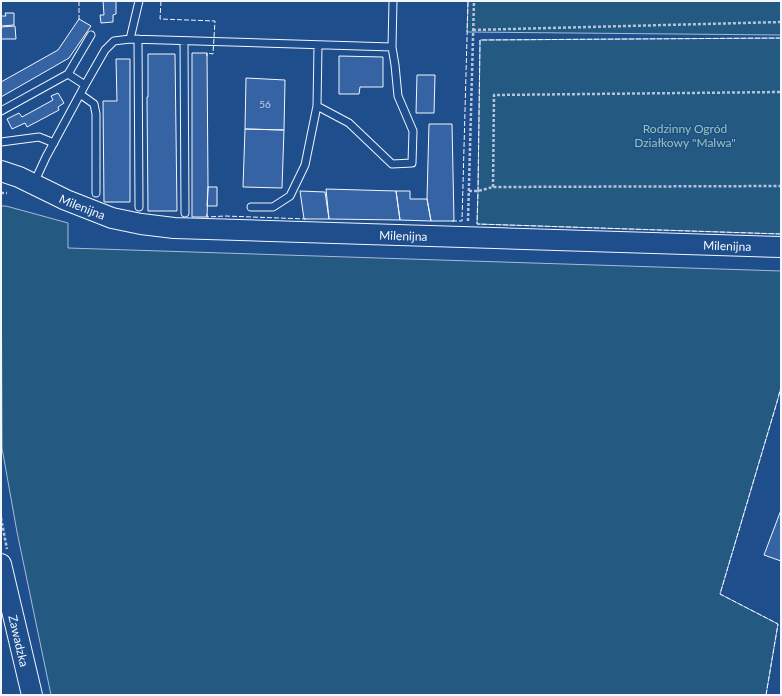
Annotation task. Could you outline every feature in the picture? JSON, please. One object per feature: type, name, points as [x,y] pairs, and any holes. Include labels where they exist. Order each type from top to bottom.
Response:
[{"type":"street","name":"Milenijna","points":[[1,171],[112,218],[141,224],[174,228],[781,247]]},
{"type":"street","name":"Milenijna","points":[[1,182],[33,184]]},
{"type":"street","name":"Zawadzka","points":[[1,564],[32,695]]},
{"type":"lane","points":[[130,39],[139,1]]},
{"type":"lane","points":[[317,106],[349,123],[392,164],[412,163],[412,131],[398,96],[392,47],[393,1]]},
{"type":"lane","points":[[1,111],[68,74],[91,35]]},
{"type":"lane","points":[[138,39],[139,207]]},
{"type":"lane","points":[[33,184],[80,94],[105,50],[114,41],[138,39],[392,47]]},
{"type":"lane","points":[[184,41],[185,213]]},
{"type":"lane","points":[[251,207],[273,207],[290,196],[305,165],[317,106],[318,45]]},
{"type":"lane","points":[[68,74],[85,86]]},
{"type":"lane","points":[[80,94],[94,104],[96,114],[96,193]]},
{"type":"lane","points":[[1,142],[39,136],[54,143]]},
{"type":"path","points":[[468,238],[472,30],[474,1]]},
{"type":"path","points":[[472,30],[781,22]]},
{"type":"path","points":[[493,187],[494,95],[781,92]]},
{"type":"path","points":[[469,192],[478,192],[493,187],[781,186]]},
{"type":"green space","points":[[468,1],[781,1],[781,35],[467,32]]},
{"type":"green space","name":"Rodzinny Ogród Działkowy \"Malwa\"","points":[[781,38],[781,234],[477,224],[480,40]]},
{"type":"green space","points":[[1,206],[6,206],[68,223],[68,248],[781,271],[781,387],[720,594],[778,624],[766,695],[51,695],[17,532],[2,448]]},
{"type":"building","points":[[103,1],[116,1],[116,14],[113,15],[113,22],[101,23],[100,15],[104,15]]},
{"type":"building","points":[[5,13],[14,13],[14,25],[1,26],[1,16],[6,16]]},
{"type":"building","points":[[79,19],[91,26],[69,58],[1,97],[1,82],[58,50]]},
{"type":"building","points":[[15,26],[16,39],[1,39],[1,27]]},
{"type":"building","points":[[192,53],[207,53],[207,217],[192,217]]},
{"type":"building","points":[[148,54],[175,54],[177,211],[148,211]]},
{"type":"building","points":[[339,56],[383,57],[383,87],[360,87],[359,94],[339,94]]},
{"type":"building","points":[[116,59],[130,59],[130,202],[104,202],[103,101],[117,101]]},
{"type":"building","points":[[417,75],[435,75],[434,113],[416,113]]},
{"type":"building","points":[[246,78],[285,80],[284,130],[245,129]]},
{"type":"building","points":[[58,93],[64,103],[58,107],[59,110],[27,127],[25,123],[12,129],[7,119],[19,113],[22,117],[53,100],[51,96]]},
{"type":"building","points":[[429,124],[452,124],[454,221],[431,221],[427,199]]},
{"type":"building","points":[[245,129],[284,130],[282,188],[243,187]]},
{"type":"building","points":[[208,187],[217,187],[217,206],[207,206]]},
{"type":"building","points":[[326,189],[396,191],[400,220],[329,219]]},
{"type":"building","points":[[300,191],[325,192],[329,219],[304,219]]},
{"type":"building","points":[[396,191],[410,191],[410,199],[427,199],[431,221],[400,220]]},
{"type":"building","points":[[781,510],[781,561],[764,555]]},
{"type":"fence","points":[[79,1],[79,20]]},
{"type":"fence","points":[[161,1],[160,19],[215,21],[213,54],[207,53],[207,56]]},
{"type":"fence","points":[[452,221],[462,221],[468,1]]},
{"type":"fence","points":[[781,38],[480,40],[477,224],[781,234]]},
{"type":"fence","points":[[207,214],[207,217],[225,216],[306,219]]},
{"type":"fence","points":[[766,695],[778,624],[720,594],[781,387]]}]
